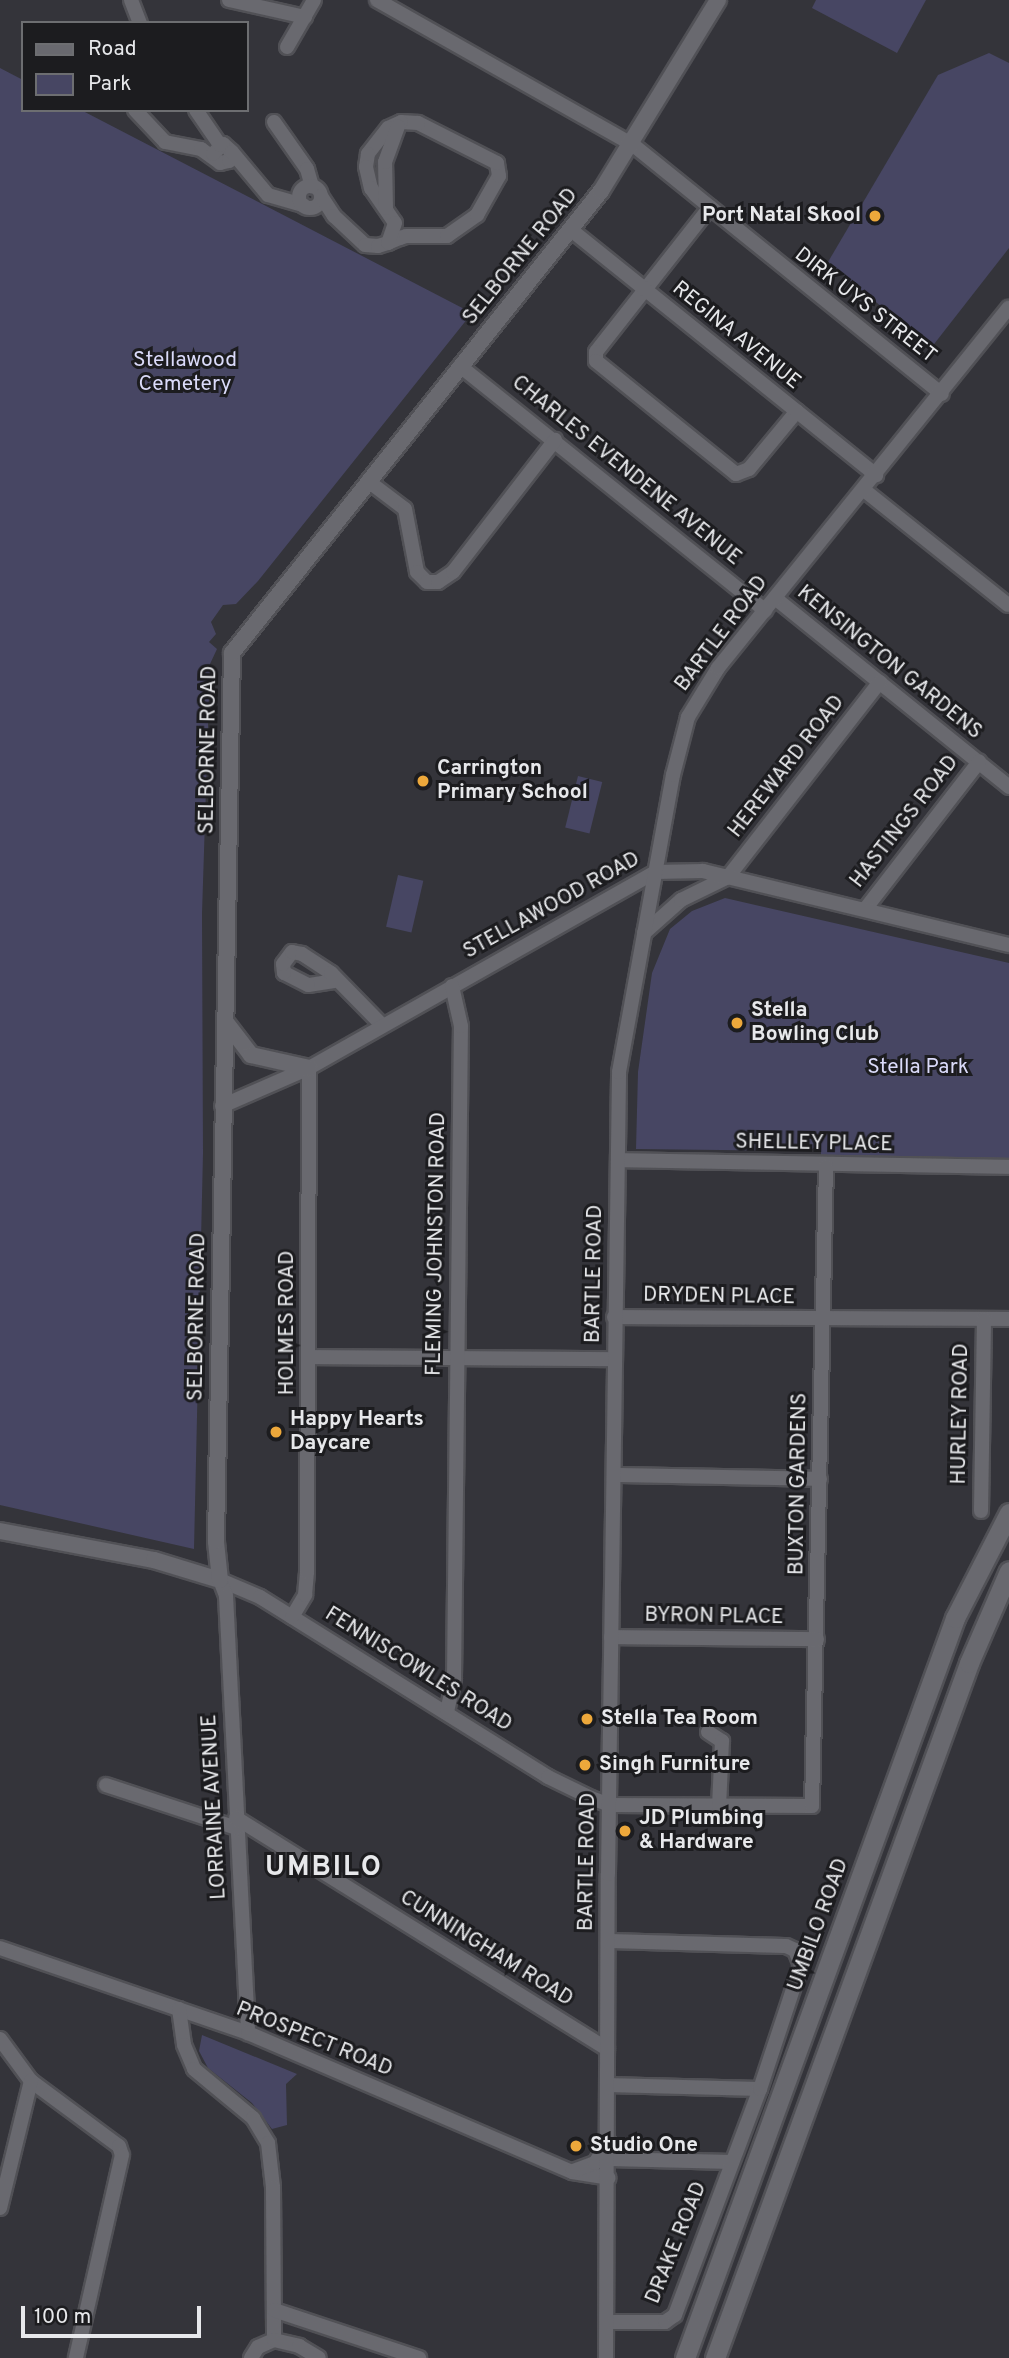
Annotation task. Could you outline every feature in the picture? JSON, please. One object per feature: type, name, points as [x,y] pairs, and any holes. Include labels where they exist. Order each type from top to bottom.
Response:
[{"type":"main road","name":"UMBILO ROAD","points":[[685,2358],[955,1618],[1009,1513]]},
{"type":"main road","points":[[715,2358],[970,1663],[1009,1571]]},
{"type":"street","points":[[131,0],[139,21]]},
{"type":"street","points":[[229,0],[305,17]]},
{"type":"street","points":[[287,47],[314,0]]},
{"type":"street","name":"DIRK UYS STREET","points":[[377,0],[632,144],[942,394]]},
{"type":"street","name":"SELBORNE ROAD","points":[[220,1580],[216,1541],[232,653],[570,229],[632,144],[718,0]]},
{"type":"street","points":[[137,112],[165,142],[220,152]]},
{"type":"street","points":[[198,112],[220,152],[268,195],[287,199],[309,197],[334,216],[358,242],[372,246],[388,243],[422,236],[447,236],[471,221],[499,169],[451,136],[418,123],[400,122],[386,162],[390,214],[395,229],[388,243]]},
{"type":"street","points":[[274,122],[307,169],[309,197]]},
{"type":"street","points":[[710,207],[596,352],[596,361],[736,474],[749,469],[797,411]]},
{"type":"street","points":[[390,214],[422,236]]},
{"type":"street","name":"REGINA AVENUE","points":[[570,229],[876,475]]},
{"type":"street","name":"BARTLE ROAD","points":[[606,2358],[614,1317],[621,1053],[656,872],[688,717],[718,668],[1009,308]]},
{"type":"street","name":"CHARLES EVENDENE AVENUE","points":[[460,366],[765,610]]},
{"type":"street","points":[[368,481],[405,509],[417,572],[427,582],[438,582],[453,572],[555,440]]},
{"type":"street","points":[[864,490],[1008,605]]},
{"type":"street","name":"KENSINGTON GARDENS","points":[[775,598],[1009,787]]},
{"type":"street","name":"HEREWARD ROAD","points":[[728,877],[880,682]]},
{"type":"street","name":"HASTINGS ROAD","points":[[866,908],[979,762]]},
{"type":"street","name":"STELLAWOOD ROAD","points":[[222,1106],[309,1068],[656,872],[690,870],[728,877],[1007,942]]},
{"type":"street","points":[[645,933],[681,900],[728,877]]},
{"type":"street","points":[[334,981],[364,1003],[382,1025]]},
{"type":"street","name":"FLEMING JOHNSTON ROAD","points":[[447,1712],[454,1679],[461,1026],[452,986]]},
{"type":"street","points":[[224,1019],[251,1055],[309,1068]]},
{"type":"street","name":"HOLMES ROAD","points":[[292,1617],[304,1595],[307,1572],[309,1068]]},
{"type":"street","name":"SHELLEY PLACE","points":[[618,1160],[826,1166],[1009,1167]]},
{"type":"street","name":"BUXTON GARDENS","points":[[814,1802],[826,1166]]},
{"type":"street","name":"DRYDEN PLACE","points":[[614,1317],[1009,1319]]},
{"type":"street","name":"HURLEY ROAD","points":[[981,1511],[984,1319]]},
{"type":"street","points":[[309,1357],[614,1359]]},
{"type":"street","points":[[614,1475],[820,1479]]},
{"type":"street","name":"FENNISCOWLES ROAD","points":[[0,1531],[154,1560],[220,1580],[292,1617],[548,1777],[610,1805],[801,1810],[814,1802]]},
{"type":"street","name":"LORRAINE AVENUE","points":[[220,1580],[226,1596],[248,2034]]},
{"type":"street","name":"BYRON PLACE","points":[[611,1637],[817,1639]]},
{"type":"street","points":[[708,1732],[722,1741],[719,1808]]},
{"type":"street","name":"CUNNINGHAM ROAD","points":[[106,1785],[236,1823],[607,2049]]},
{"type":"street","points":[[608,1941],[779,1946],[795,1950],[800,1970],[760,2090],[732,2162],[609,2160]]},
{"type":"street","name":"PROSPECT ROAD","points":[[0,1948],[248,2034],[572,2172],[609,2178]]},
{"type":"street","points":[[179,2009],[184,2045],[194,2069],[253,2118],[268,2143],[273,2177],[274,2340]]},
{"type":"street","points":[[0,2039],[31,2081],[119,2146],[122,2155],[76,2358]]},
{"type":"street","points":[[0,2208],[31,2081]]},
{"type":"street","points":[[607,2085],[760,2090]]},
{"type":"street","points":[[572,2172],[594,2163],[609,2142]]},
{"type":"street","name":"DRAKE ROAD","points":[[607,2322],[658,2322],[673,2317],[732,2162]]},
{"type":"street","points":[[274,2310],[419,2358]]},
{"type":"street","points":[[251,2358],[258,2347],[274,2340],[299,2346],[319,2358]]},
{"type":"green space","points":[[816,0],[926,0],[897,53],[812,8]]},
{"type":"green space","points":[[989,53],[1009,63],[1009,248],[931,348],[828,262],[938,75]]},
{"type":"green space","name":"Stellawood Cemetery","points":[[0,68],[21,79],[21,112],[85,112],[472,313],[258,581],[236,604],[223,605],[211,622],[216,634],[209,642],[217,649],[210,664],[202,914],[203,1153],[194,1549],[0,1505]]},
{"type":"green space","points":[[578,776],[602,782],[589,833],[565,827]]},
{"type":"green space","points":[[398,875],[423,881],[411,932],[386,927]]},
{"type":"green space","name":"Stella Park","points":[[725,898],[1009,963],[1009,1163],[821,1157],[821,1144],[808,1151],[636,1149],[638,1072],[652,973],[670,929],[692,911]]},
{"type":"green space","points":[[202,2035],[297,2074],[286,2084],[287,2125],[272,2129],[252,2103],[208,2068],[199,2051]]},
{"type":"place","name":"Port Natal Skool","points":[[875,216]]},
{"type":"place","name":"Carrington Primary School","points":[[423,781]]},
{"type":"place","name":"Stella Bowling Club","points":[[737,1023]]},
{"type":"place","name":"Happy Hearts Daycare","points":[[276,1432]]},
{"type":"place","name":"Stella Tea Room","points":[[587,1719]]},
{"type":"place","name":"Singh Furniture","points":[[585,1765]]},
{"type":"place","name":"JD Plumbing & Hardware","points":[[625,1831]]},
{"type":"place","name":"Studio One","points":[[576,2146]]},
{"type":"district","name":"UMBILO","points":[[324,1868]]}]
